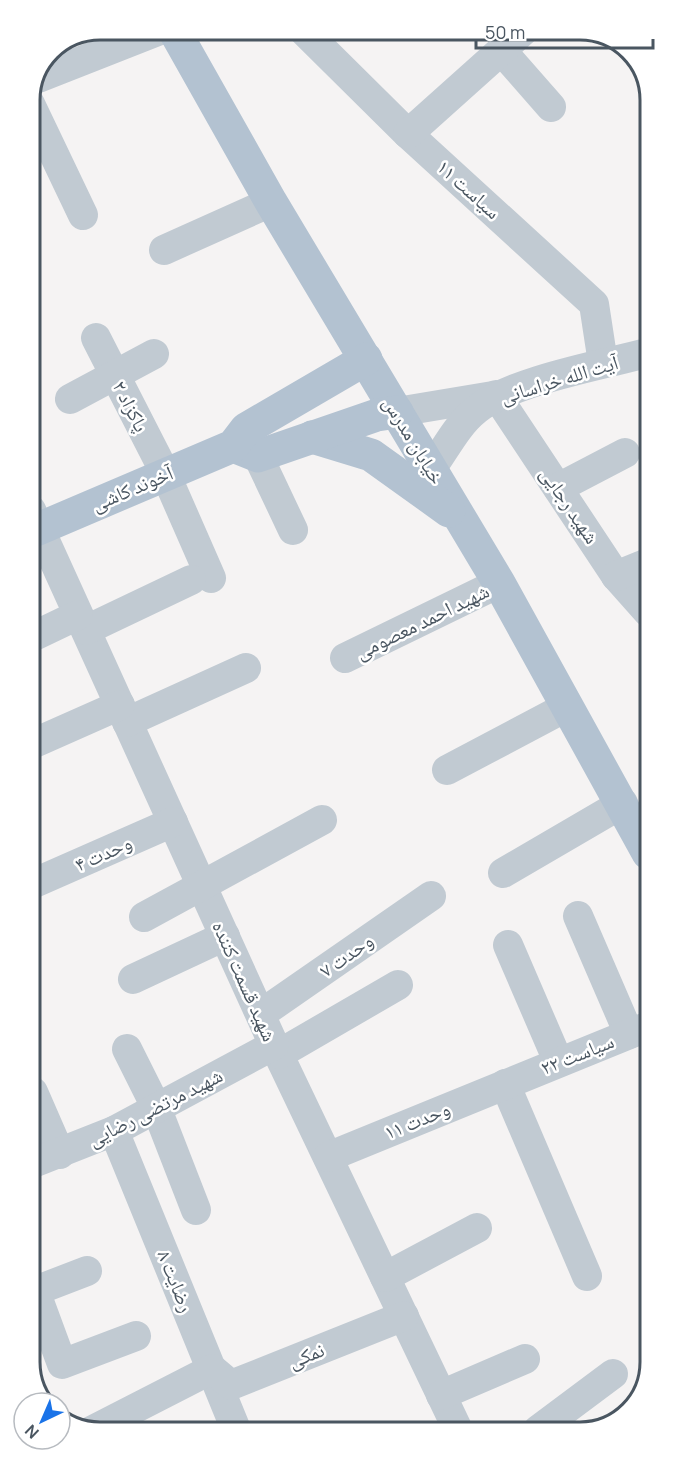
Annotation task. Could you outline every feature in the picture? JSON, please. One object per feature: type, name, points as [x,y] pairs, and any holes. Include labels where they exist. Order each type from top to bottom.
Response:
[{"type":"main road","name":"خیابان مدرس","points":[[180,40],[271,202],[499,583],[640,837]]},
{"type":"main road","name":"آخوند کاشی","points":[[245,451],[246,429],[366,359]]},
{"type":"main road","name":"آخوند کاشی","points":[[41,520],[165,473],[245,451],[312,437],[378,415],[397,412]]},
{"type":"main road","points":[[312,437],[370,455],[463,522]]},
{"type":"street","points":[[50,68],[131,40]]},
{"type":"street","name":"سیاست ۱۱","points":[[314,40],[408,134],[594,304],[603,363]]},
{"type":"street","points":[[408,134],[512,41]]},
{"type":"street","points":[[501,51],[551,107]]},
{"type":"street","points":[[41,127],[83,215]]},
{"type":"street","points":[[164,249],[271,202]]},
{"type":"street","name":"پاکزاد ۲","points":[[82,622],[201,579],[165,473],[96,338]]},
{"type":"street","points":[[70,399],[153,354]]},
{"type":"street","name":"آیت الله خراسانی","points":[[431,470],[474,411],[496,395],[603,363],[640,356]]},
{"type":"street","points":[[397,412],[496,395]]},
{"type":"street","name":"شهید رجایی","points":[[496,395],[616,576],[640,603]]},
{"type":"street","points":[[245,451],[293,530]]},
{"type":"street","points":[[558,488],[625,453]]},
{"type":"street","name":"شهید قسمت کننده","points":[[41,537],[82,622],[276,1049],[454,1423]]},
{"type":"street","points":[[616,576],[640,566]]},
{"type":"street","name":"شهید احمد معصومی","points":[[345,658],[499,583]]},
{"type":"street","points":[[41,634],[82,622]]},
{"type":"street","points":[[40,741],[246,668]]},
{"type":"street","points":[[447,770],[568,706]]},
{"type":"street","points":[[503,873],[623,803]]},
{"type":"street","points":[[144,917],[322,820]]},
{"type":"street","name":"وحدت ۴","points":[[40,880],[173,822]]},
{"type":"street","name":"وحدت ۷","points":[[261,1014],[431,896]]},
{"type":"street","points":[[578,916],[639,1030]]},
{"type":"street","points":[[133,979],[225,936]]},
{"type":"street","points":[[508,945],[558,1061]]},
{"type":"street","name":"شهید مرتضی رضایی","points":[[47,1159],[114,1131],[156,1107],[276,1049],[398,985]]},
{"type":"street","name":"سیاست ۲۲","points":[[505,1084],[639,1030]]},
{"type":"street","points":[[127,1049],[156,1107],[196,1210]]},
{"type":"street","points":[[505,1084],[587,1276]]},
{"type":"street","name":"وحدت ۱۱","points":[[328,1157],[505,1084]]},
{"type":"street","points":[[40,1126],[47,1159]]},
{"type":"street","name":"رضایت ۸","points":[[114,1131],[233,1422]]},
{"type":"street","points":[[385,1277],[477,1228]]},
{"type":"street","points":[[40,1288],[87,1271]]},
{"type":"street","points":[[40,1306],[62,1364],[136,1336]]},
{"type":"street","name":"نمکی","points":[[212,1369],[231,1385],[404,1316]]},
{"type":"street","points":[[441,1395],[525,1359]]},
{"type":"street","points":[[109,1422],[212,1369]]},
{"type":"street","points":[[547,1423],[613,1374]]}]
